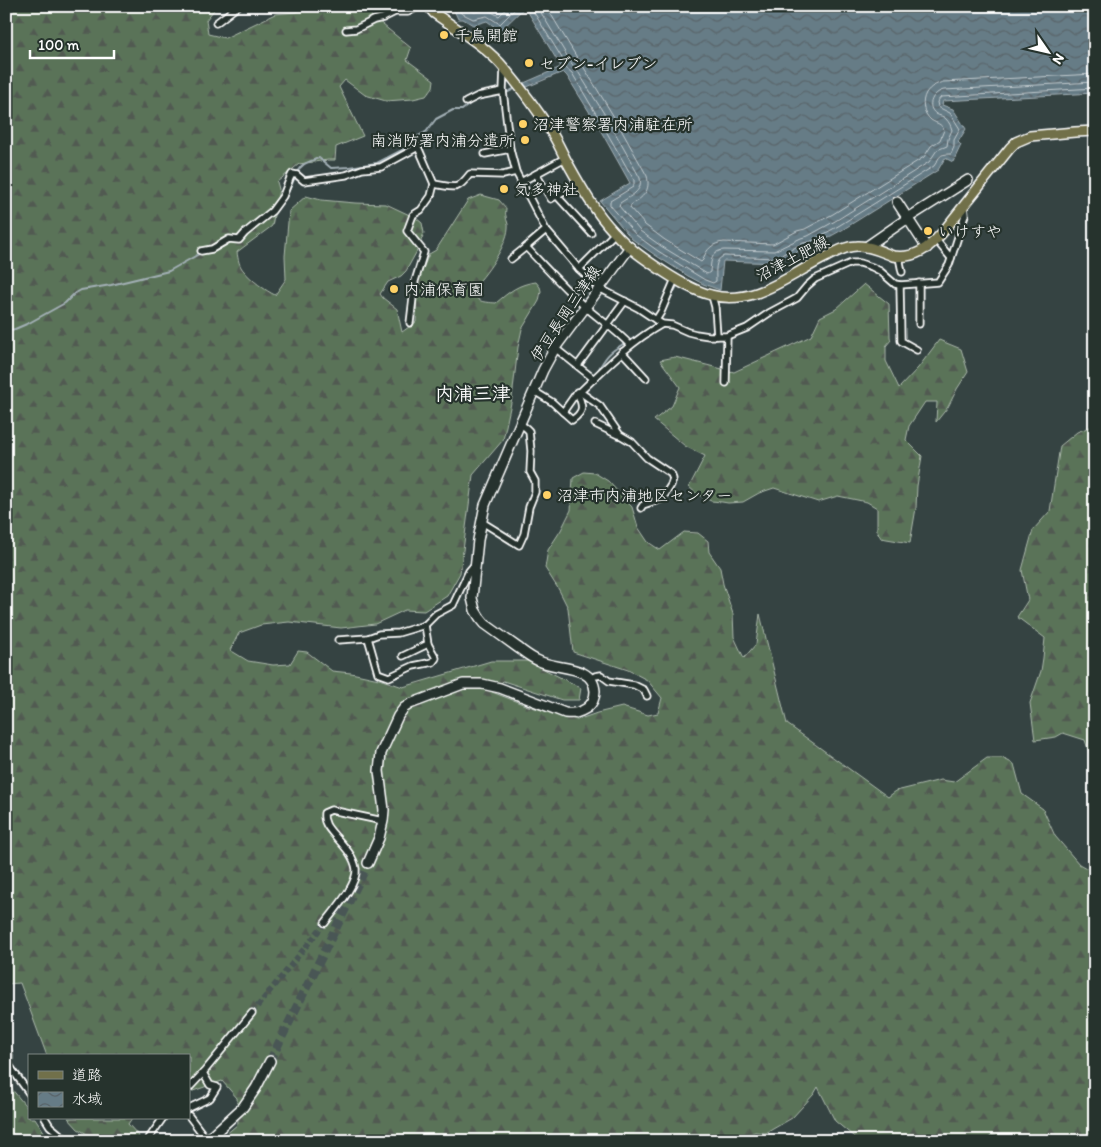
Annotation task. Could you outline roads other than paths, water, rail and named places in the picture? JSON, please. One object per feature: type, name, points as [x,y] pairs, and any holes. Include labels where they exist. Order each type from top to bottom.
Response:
[{"type":"main road","name":"沼津土肥線","points":[[428,6],[434,13],[490,54],[504,67],[550,130],[595,208],[615,233],[650,263],[679,281],[712,296],[730,298],[759,293],[815,262],[848,247],[866,247],[899,257]]},
{"type":"main road","points":[[899,257],[912,255],[927,248],[936,240],[1016,142],[1030,136],[1095,132]]},
{"type":"main road","points":[[866,247],[968,180]]},
{"type":"main road","points":[[897,202],[927,248]]},
{"type":"main road","name":"伊豆長岡三津線","points":[[590,678],[585,673],[539,662],[486,624],[475,610],[472,598],[475,564],[485,505],[543,370],[585,307],[630,247]]},
{"type":"main road","points":[[368,863],[379,838],[383,821],[384,810],[379,771],[381,753],[398,716],[404,708],[463,684],[482,684],[500,688],[565,713],[574,714],[581,712],[592,703],[595,693],[590,678]]},
{"type":"main road","points":[[207,1140],[243,1107],[256,1088],[270,1061]]},
{"type":"street","points":[[216,23],[238,6]]},
{"type":"street","points":[[346,30],[356,29],[395,12],[408,12],[420,6]]},
{"type":"street","points":[[504,67],[503,92],[510,149],[516,172],[546,230],[578,269],[599,288],[625,301],[662,324]]},
{"type":"street","points":[[466,102],[478,96],[503,92]]},
{"type":"street","points":[[201,251],[212,250],[230,239],[239,240],[272,211],[283,196],[290,178],[295,175],[304,181],[346,175],[362,169],[382,167],[405,151],[418,147],[434,184],[431,196],[421,210],[413,215],[407,231],[424,252],[416,281],[410,323]]},
{"type":"street","points":[[485,154],[510,149]]},
{"type":"street","points":[[521,182],[565,158]]},
{"type":"street","points":[[434,184],[456,187],[462,184],[470,174],[503,175],[516,172]]},
{"type":"street","points":[[536,174],[551,199],[579,182]]},
{"type":"street","points":[[557,196],[591,233]]},
{"type":"street","points":[[563,412],[578,392],[594,379],[602,369],[647,332],[662,324],[672,324],[696,334],[727,336],[747,328],[769,313],[797,298],[815,279],[851,263],[860,263],[872,267],[880,271],[895,284],[938,282],[949,266],[965,215],[964,205]]},
{"type":"street","points":[[511,259],[546,230]]},
{"type":"street","points":[[578,269],[615,233]]},
{"type":"street","points":[[936,240],[951,258]]},
{"type":"street","points":[[526,246],[561,285],[585,307],[620,334],[630,345]]},
{"type":"street","points":[[899,257],[902,272]]},
{"type":"street","points":[[656,320],[679,281]]},
{"type":"street","points":[[919,284],[919,324]]},
{"type":"street","points":[[900,285],[901,341],[917,350]]},
{"type":"street","points":[[712,296],[715,307],[717,336]]},
{"type":"street","points":[[578,365],[625,301]]},
{"type":"street","points":[[726,383],[727,336]]},
{"type":"street","points":[[556,348],[594,379]]},
{"type":"street","points":[[622,352],[646,378]]},
{"type":"street","points":[[534,390],[552,402],[572,420],[581,413],[583,407],[578,392]]},
{"type":"street","points":[[578,392],[600,406],[620,435]]},
{"type":"street","points":[[482,522],[519,545],[524,534],[529,507],[535,492],[535,481],[530,472],[531,451],[529,431],[520,424]]},
{"type":"street","points":[[595,424],[632,442],[658,466],[666,469],[671,474],[673,479],[671,485],[662,499],[643,505],[641,508]]},
{"type":"street","points":[[338,640],[398,633],[425,625],[436,614],[453,605],[475,564]]},
{"type":"street","points":[[368,638],[378,673],[389,677],[413,666],[433,662],[436,658],[428,644],[425,625]]},
{"type":"street","points":[[403,656],[428,644]]},
{"type":"street","points":[[590,678],[601,675],[609,681],[634,685],[644,690],[647,696]]},
{"type":"street","points":[[325,923],[351,886],[356,871],[351,856],[327,827],[324,812],[331,810],[383,821]]},
{"type":"street","points":[[190,1087],[252,1013]]},
{"type":"street","points":[[6,1041],[9,1055],[8,1063],[28,1092]]},
{"type":"street","points":[[190,1108],[210,1098],[217,1088],[210,1085],[203,1073]]},
{"type":"street","points":[[190,1117],[207,1140]]},
{"type":"street","points":[[46,1120],[50,1126],[68,1141]]},
{"type":"street","points":[[147,1141],[161,1120]]},
{"type":"street","points":[[992,1141],[999,1141]]},
{"type":"water","points":[[452,6],[1095,6],[1095,93],[943,101],[942,105],[953,109],[966,129],[958,142],[961,145],[953,162],[945,158],[938,170],[842,230],[776,263],[723,261],[720,290],[688,276],[632,239],[600,201],[630,183],[598,126],[563,72],[527,87],[524,83],[561,67],[525,7],[500,31],[487,21],[473,25],[463,19],[458,19]]},
{"type":"waterway","points":[[506,93],[514,89]]},
{"type":"waterway","points":[[487,97],[500,95]]},
{"type":"waterway","points":[[297,173],[303,165],[319,158],[331,168],[377,163],[404,149],[415,138],[426,132],[436,119],[453,110],[462,110],[475,100]]},
{"type":"waterway","points":[[275,212],[286,197],[295,177]]},
{"type":"waterway","points":[[244,237],[271,215]]},
{"type":"waterway","points":[[6,331],[29,323],[65,303],[81,290],[169,271],[199,254],[199,252]]},
{"type":"waterway","points":[[659,320],[678,284]]},
{"type":"waterway","points":[[629,341],[656,324]]},
{"type":"waterway","points":[[597,372],[608,355],[625,343]]},
{"type":"tunnel","points":[[270,1061],[368,863]]},
{"type":"tunnel","points":[[252,1013],[325,923]]},
{"type":"place","name":"千鳥開館","points":[[444,35]]},
{"type":"place","name":"セブン-イレブン","points":[[529,63]]},
{"type":"place","name":"沼津警察署内浦駐在所","points":[[523,124]]},
{"type":"place","name":"南消防署内浦分遣所","points":[[525,140]]},
{"type":"place","name":"気多神社","points":[[504,189]]},
{"type":"place","name":"いけすや","points":[[928,231]]},
{"type":"place","name":"内浦保育園","points":[[394,289]]},
{"type":"place","name":"沼津市内浦地区センター","points":[[547,495]]},
{"type":"district","name":"内浦三津","points":[[473,393]]}]
